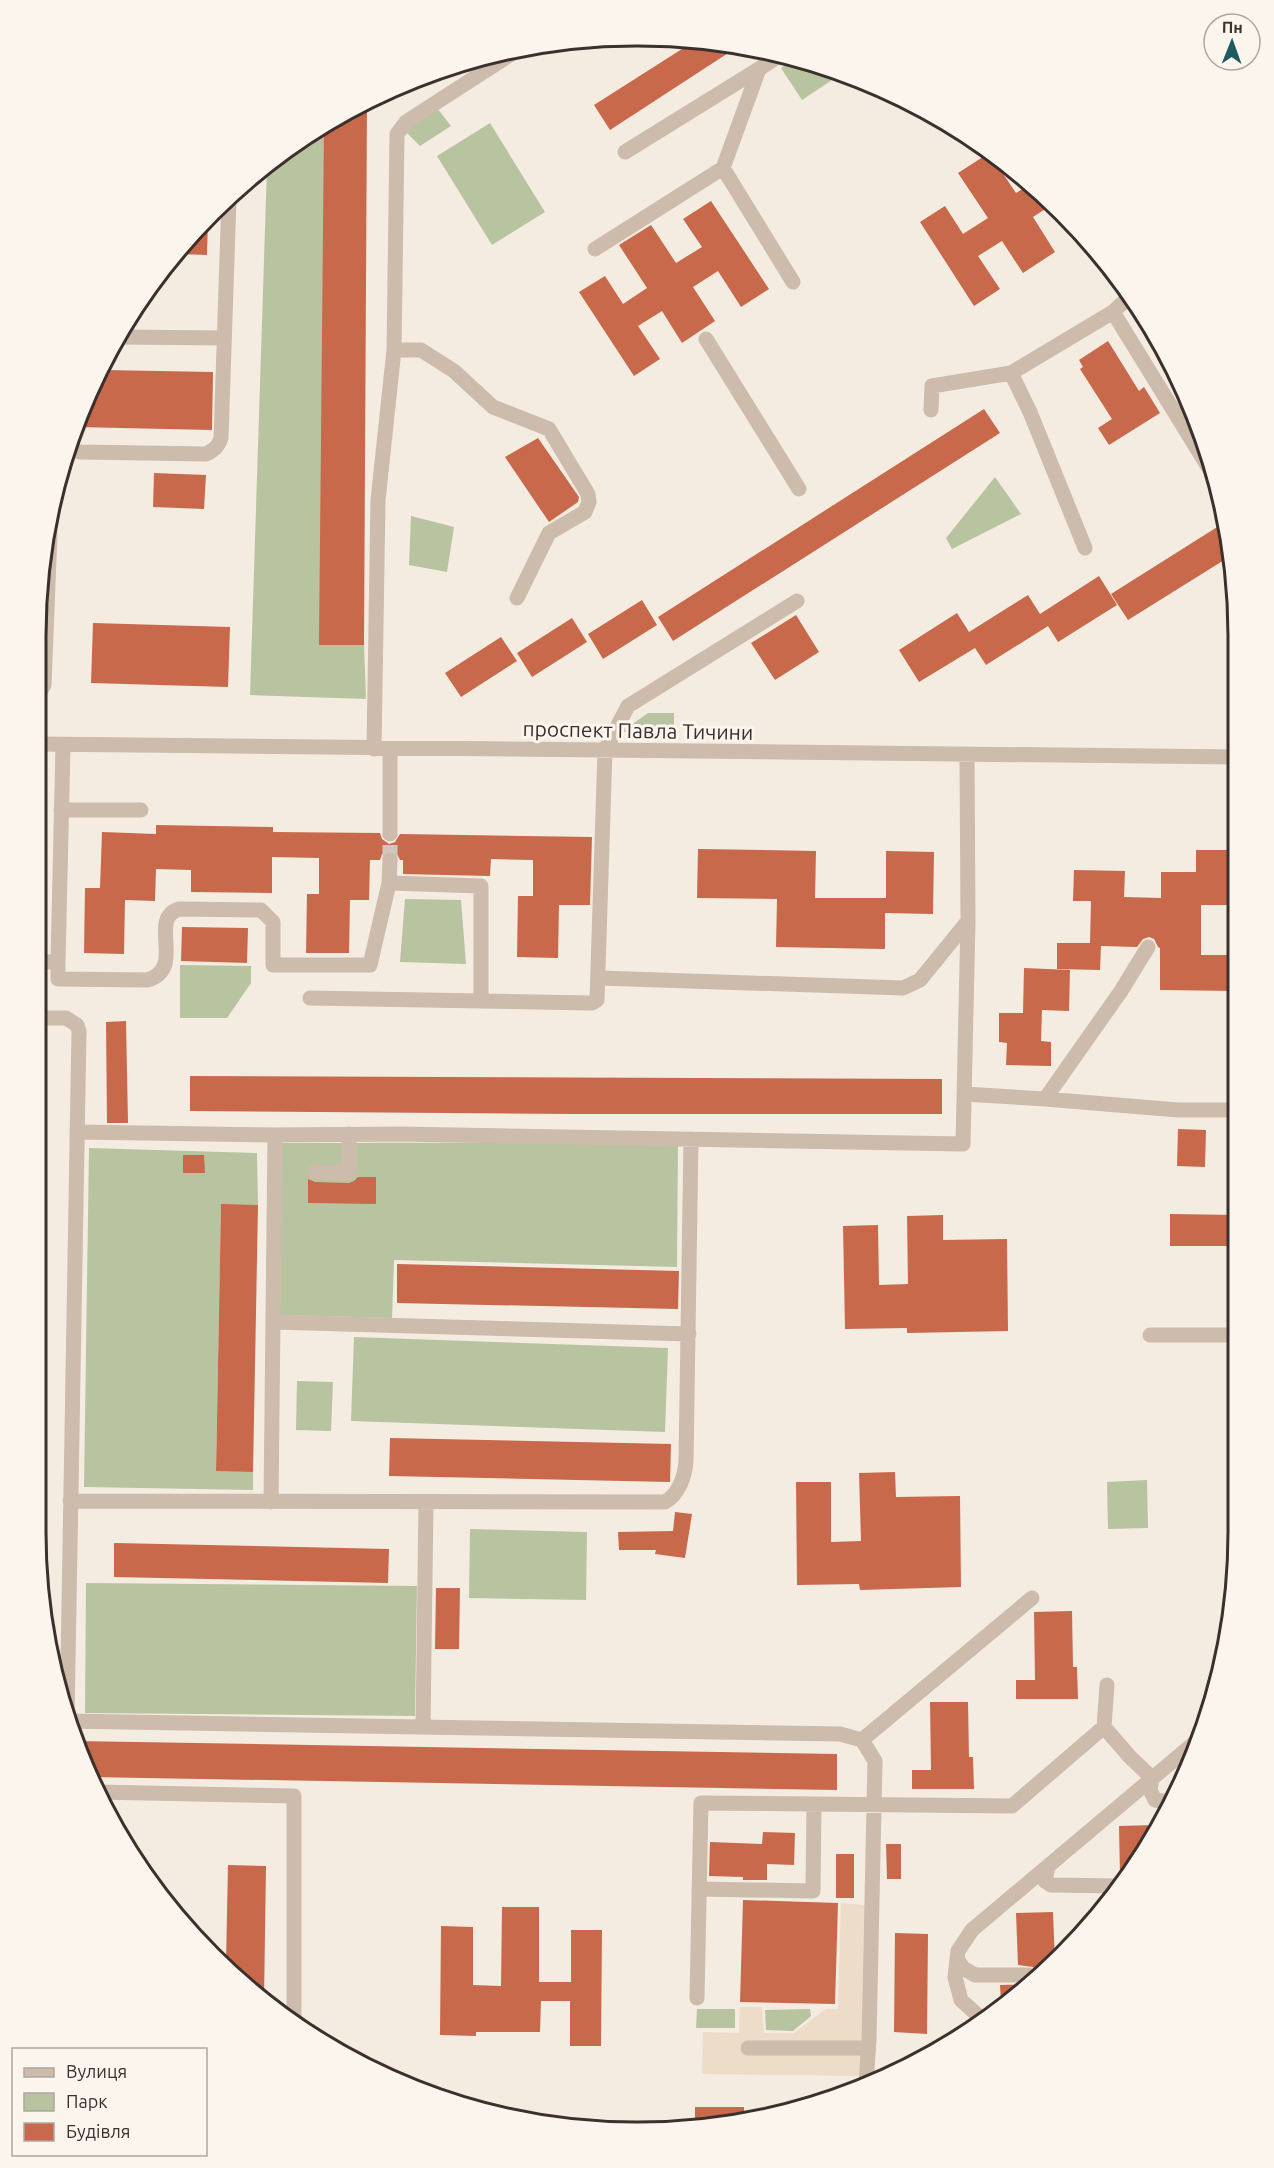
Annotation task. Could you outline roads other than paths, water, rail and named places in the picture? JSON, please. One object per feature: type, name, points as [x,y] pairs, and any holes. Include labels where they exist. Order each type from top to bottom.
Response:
[{"type":"street","points":[[625,152],[769,62]]},
{"type":"street","points":[[374,749],[378,500],[394,350],[397,134],[406,122],[495,64]]},
{"type":"street","points":[[596,249],[723,168],[759,69]]},
{"type":"street","points":[[723,168],[793,282]]},
{"type":"street","points":[[77,451],[206,454],[214,450],[221,438],[225,214]]},
{"type":"street","points":[[931,410],[932,386],[1011,373],[1113,312],[1123,303]]},
{"type":"street","points":[[1113,312],[1196,447]]},
{"type":"street","points":[[129,337],[224,338]]},
{"type":"street","points":[[706,339],[799,489]]},
{"type":"street","points":[[394,350],[421,350],[454,371],[493,407],[549,429],[588,494],[589,502],[585,512],[549,533],[517,598]]},
{"type":"street","points":[[1011,373],[1030,412],[1085,548]]},
{"type":"street","points":[[310,998],[592,1003],[597,1000],[605,750],[628,706],[797,601]]},
{"type":"street","name":"проспект Павла Тичини","points":[[46,744],[1228,757]]},
{"type":"street","points":[[63,745],[58,979],[147,980],[156,977],[163,972],[166,965],[166,920],[173,911],[179,909],[261,910],[273,922],[273,964],[370,965],[388,883],[390,860]]},
{"type":"street","points":[[390,749],[390,834]]},
{"type":"street","points":[[77,1132],[963,1144],[968,921],[967,754]]},
{"type":"street","points":[[61,810],[141,810]]},
{"type":"street","points":[[388,883],[481,886],[481,1001]]},
{"type":"street","points":[[599,978],[903,988],[920,980],[968,921]]},
{"type":"street","points":[[1045,1099],[1148,947]]},
{"type":"street","points":[[46,962],[58,962]]},
{"type":"street","points":[[46,1017],[66,1018],[77,1024],[79,1031],[67,1686]]},
{"type":"street","points":[[964,1094],[1178,1110],[1228,1110]]},
{"type":"street","points":[[315,1172],[349,1173],[349,1134]]},
{"type":"street","points":[[271,1502],[275,1135]]},
{"type":"street","points":[[70,1501],[660,1503],[671,1499],[686,1467],[691,1139]]},
{"type":"street","points":[[273,1322],[689,1334]]},
{"type":"street","points":[[1150,1335],[1228,1335]]},
{"type":"street","points":[[423,1727],[426,1502]]},
{"type":"street","points":[[862,1740],[1032,1598]]},
{"type":"street","points":[[1107,1685],[1104,1727],[1152,1778]]},
{"type":"street","points":[[78,1720],[840,1734],[862,1740],[874,1761],[867,2075]]},
{"type":"street","points":[[697,1998],[701,1803],[1012,1806],[1104,1727]]},
{"type":"street","points":[[976,2014],[961,2000],[955,1977],[958,1951],[972,1930],[1185,1750]]},
{"type":"street","points":[[1152,1778],[1150,1790],[1155,1800],[1162,1801]]},
{"type":"street","points":[[107,1792],[294,1796],[294,2011]]},
{"type":"street","points":[[699,1889],[813,1891],[814,1805]]},
{"type":"street","points":[[1048,1866],[1045,1881],[1051,1885],[1108,1886]]},
{"type":"street","points":[[957,1959],[963,1968],[975,1975],[1026,1975]]},
{"type":"street","points":[[748,2048],[868,2048]]},
{"type":"tunnel","points":[[390,834],[390,860]]}]
